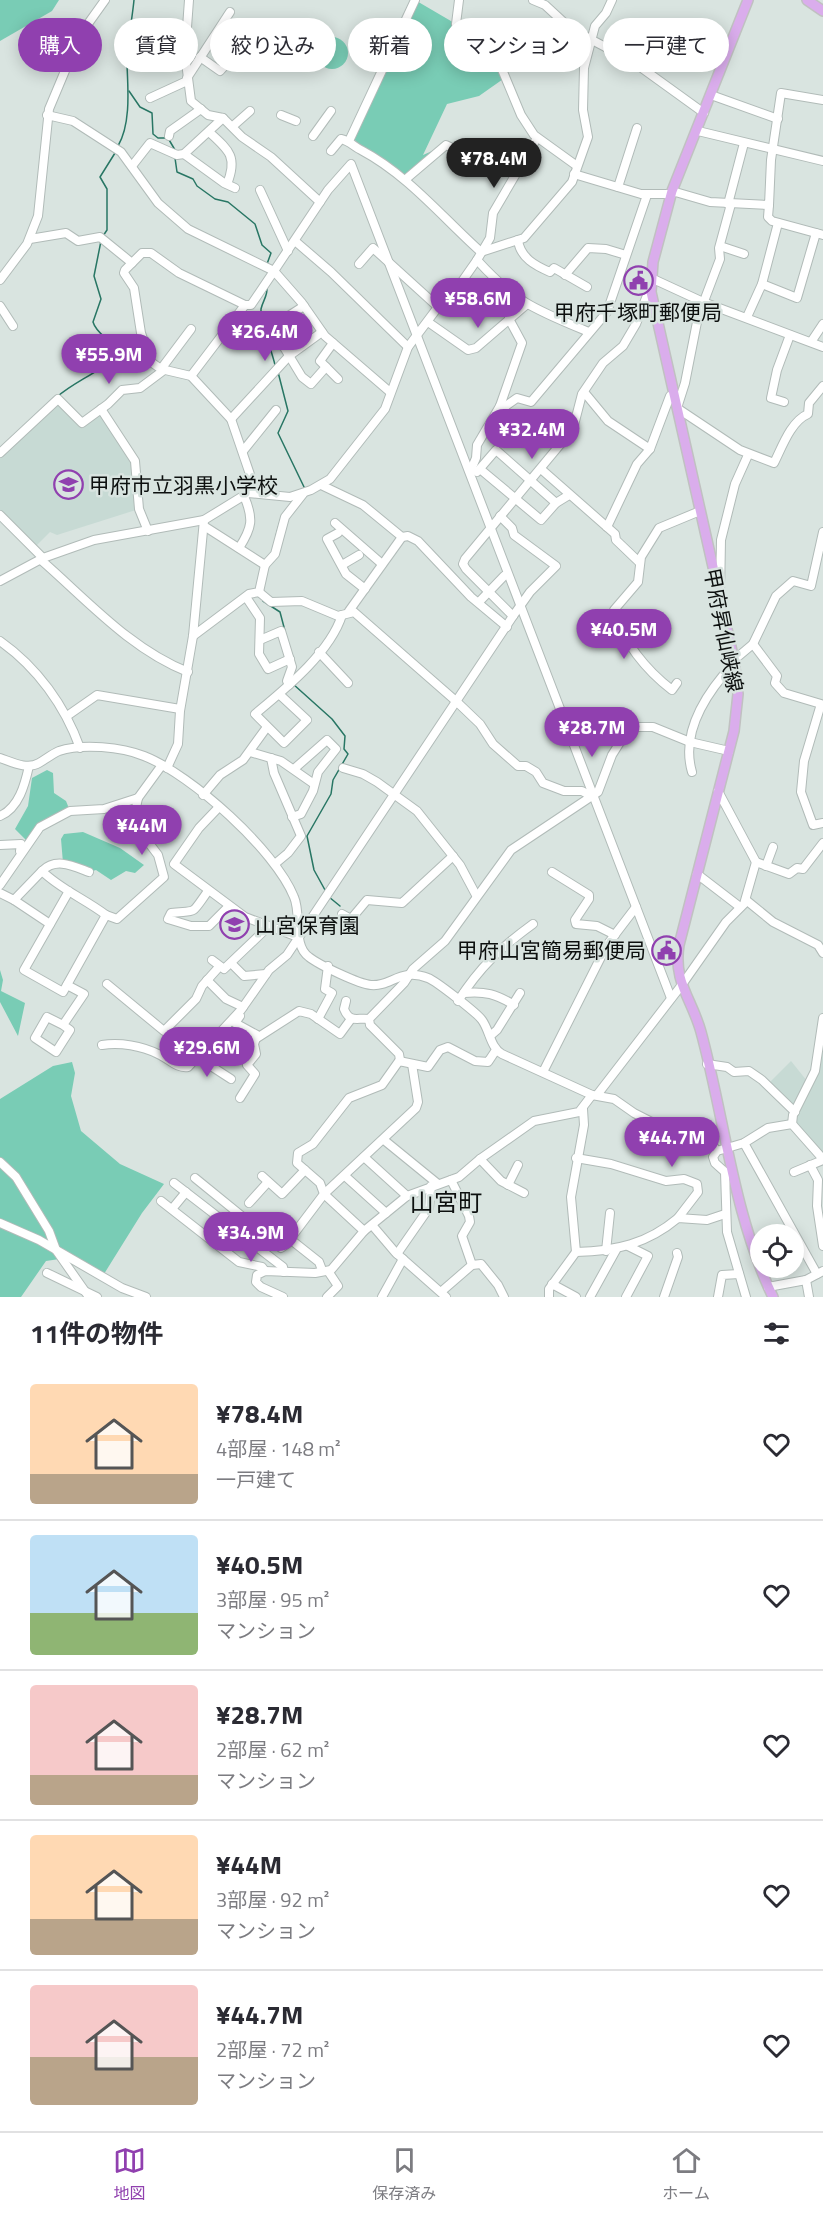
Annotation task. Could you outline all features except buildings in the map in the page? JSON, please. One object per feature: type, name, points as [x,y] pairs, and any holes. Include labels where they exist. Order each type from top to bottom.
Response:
[{"type":"main road","name":"甲府昇仙峡線","points":[[748,0],[672,193],[651,281],[734,662],[738,694],[729,751],[677,957],[681,986],[700,1030],[753,1253],[773,1297]]},
{"type":"main road","points":[[807,0],[823,11]]},
{"type":"street","points":[[0,280],[30,240],[41,201],[47,115],[80,35],[105,0]]},
{"type":"street","points":[[189,0],[185,55],[191,101],[208,115],[223,118],[242,137],[271,157],[320,202]]},
{"type":"street","points":[[349,141],[415,0]]},
{"type":"street","points":[[459,0],[456,24],[458,30],[501,67],[521,115],[537,138],[576,170],[618,187],[647,195],[672,193],[710,202],[769,205]]},
{"type":"street","points":[[533,0],[545,5],[572,29],[632,61],[704,114]]},
{"type":"street","points":[[479,256],[524,238],[568,189],[584,154],[588,137],[583,110],[584,68],[595,26],[606,13],[612,0]]},
{"type":"street","points":[[150,98],[187,79],[230,12]]},
{"type":"street","points":[[200,57],[210,64]]},
{"type":"street","points":[[762,284],[797,298],[819,234],[778,223],[768,217],[781,93],[823,100]]},
{"type":"street","points":[[711,95],[778,119]]},
{"type":"street","points":[[169,136],[174,129],[201,109]]},
{"type":"street","points":[[233,126],[250,111]]},
{"type":"street","points":[[313,136],[331,111]]},
{"type":"street","points":[[47,115],[73,121],[116,149],[132,166],[158,203],[188,229],[274,270],[322,332],[390,392]]},
{"type":"street","points":[[281,116],[296,121]]},
{"type":"street","points":[[178,154],[209,132],[223,118]]},
{"type":"street","points":[[618,187],[637,128]]},
{"type":"street","points":[[698,131],[823,159]]},
{"type":"street","points":[[132,166],[150,143],[178,154],[231,186],[232,162],[228,150],[209,132]]},
{"type":"street","points":[[0,590],[3,579],[42,559],[94,540],[204,523],[244,496],[256,492],[283,497],[321,485],[335,473],[382,414],[408,347],[438,307],[456,290],[479,256],[489,238],[493,213],[537,138]]},
{"type":"street","points":[[331,151],[341,139],[349,141],[406,179],[479,256],[504,289],[526,304],[589,332]]},
{"type":"street","points":[[744,143],[720,246],[720,259],[703,302],[677,408],[748,455],[774,463],[787,435],[799,417],[808,414],[809,403],[823,386]]},
{"type":"street","points":[[406,179],[446,145],[482,162]]},
{"type":"street","points":[[256,492],[231,419],[191,376],[163,370],[151,362],[146,350],[134,288],[124,273],[142,253],[152,253],[179,273],[245,305],[251,305],[320,202],[351,164],[671,998]]},
{"type":"street","points":[[260,190],[288,251]]},
{"type":"street","points":[[500,406],[503,408],[517,398],[531,402],[555,377],[609,306],[647,195]]},
{"type":"street","points":[[747,317],[762,284],[778,223]]},
{"type":"street","points":[[30,240],[66,233],[78,241],[103,239],[132,263]]},
{"type":"street","points":[[518,240],[518,245],[531,264],[550,272],[554,268],[587,287]]},
{"type":"street","points":[[295,241],[331,272],[408,347]]},
{"type":"street","points":[[720,246],[744,254]]},
{"type":"street","points":[[359,264],[373,248],[438,307]]},
{"type":"street","points":[[565,275],[588,248],[606,249],[626,255]]},
{"type":"street","points":[[513,616],[463,564],[490,527],[573,429],[584,392],[603,363],[623,346],[636,324],[651,281],[823,347]]},
{"type":"street","points":[[428,322],[468,350],[476,348],[526,304]]},
{"type":"street","points":[[191,376],[245,305]]},
{"type":"street","points":[[0,306],[13,326]]},
{"type":"street","points":[[304,306],[279,322],[283,332],[279,339],[302,377],[311,384],[326,367]]},
{"type":"street","points":[[471,475],[477,445],[500,406],[522,344],[509,319]]},
{"type":"street","points":[[811,342],[823,324]]},
{"type":"street","points":[[0,453],[58,399],[82,423],[122,390],[140,388],[163,370],[191,329]]},
{"type":"street","points":[[231,419],[289,356],[322,332]]},
{"type":"street","points":[[784,402],[771,398],[777,370],[790,335]]},
{"type":"street","points":[[333,343],[320,361],[338,379]]},
{"type":"street","points":[[584,392],[608,422],[650,449]]},
{"type":"street","points":[[607,527],[637,464],[650,449],[670,396],[674,395]]},
{"type":"street","points":[[101,409],[135,461],[139,509],[148,531]]},
{"type":"street","points":[[243,451],[276,410]]},
{"type":"street","points":[[471,475],[480,469],[496,450],[556,503]]},
{"type":"street","points":[[720,598],[721,540],[735,484],[748,455]]},
{"type":"street","points":[[480,469],[541,520],[556,503],[569,495]]},
{"type":"street","points":[[541,469],[607,527],[639,562]]},
{"type":"street","points":[[321,485],[363,505],[402,537]]},
{"type":"street","points":[[259,592],[265,565],[275,554],[285,517],[304,492]]},
{"type":"street","points":[[238,548],[250,530],[249,509],[244,496]]},
{"type":"street","points":[[677,683],[672,690],[643,665],[629,644],[614,610],[639,582],[639,562],[659,528],[700,511]]},
{"type":"street","points":[[0,515],[42,559],[125,635],[149,652],[188,672]]},
{"type":"street","points":[[102,1045],[127,1045],[150,1051],[184,1068],[198,1057],[241,1009],[266,974],[287,955],[513,616],[556,566],[514,535],[512,528],[500,516]]},
{"type":"street","points":[[204,523],[265,565]]},
{"type":"street","points":[[42,871],[106,915],[117,919],[164,878],[158,855],[133,822],[138,798],[164,766],[178,744],[180,709],[193,636],[204,523]]},
{"type":"street","points":[[335,523],[382,564]]},
{"type":"street","points":[[692,772],[689,761],[690,742],[696,714],[734,662],[753,644],[776,596],[793,581],[811,586],[823,532]]},
{"type":"street","points":[[338,534],[327,539],[346,574],[364,589]]},
{"type":"street","points":[[279,694],[307,720],[284,743],[255,714],[279,694],[289,686],[319,652],[402,537],[408,536],[418,541],[471,597],[507,627]]},
{"type":"street","points":[[342,565],[359,555]]},
{"type":"street","points":[[479,602],[504,576]]},
{"type":"street","points":[[193,636],[246,597],[259,592]]},
{"type":"street","points":[[259,592],[271,602],[302,601],[358,615],[457,702],[480,724],[493,744],[518,766],[526,766],[536,772],[543,783],[564,791],[582,790],[592,796]]},
{"type":"street","points":[[246,597],[260,618],[259,654],[268,669],[290,659]]},
{"type":"street","points":[[260,640],[281,631],[290,659],[289,686]]},
{"type":"street","points":[[0,641],[30,666],[67,716],[80,748]]},
{"type":"street","points":[[753,644],[777,676],[775,683],[784,693],[821,704],[804,762],[801,792],[813,825],[823,823]]},
{"type":"street","points":[[319,652],[348,683]]},
{"type":"street","points":[[67,716],[97,695],[180,709]]},
{"type":"street","points":[[203,795],[220,775],[243,760],[267,727]]},
{"type":"street","points":[[346,1001],[344,1009],[351,1019],[357,1021],[369,1019],[445,941],[476,895],[511,850],[601,788],[612,754],[631,729],[652,728],[690,742],[729,751]]},
{"type":"street","points":[[292,816],[301,814],[313,791],[318,772],[336,748],[327,740],[294,769]]},
{"type":"street","points":[[0,758],[29,766],[37,765],[60,751],[80,748],[135,753],[164,766],[219,807],[251,835],[276,863],[294,897],[299,941],[309,957]]},
{"type":"street","points":[[250,752],[272,758],[294,769],[314,783]]},
{"type":"street","points":[[272,758],[274,773],[300,838],[276,863]]},
{"type":"street","points":[[2,816],[22,790],[29,766]]},
{"type":"street","points":[[343,768],[363,774],[417,811],[453,856],[476,895]]},
{"type":"street","points":[[718,791],[756,862],[789,874],[797,868],[802,869],[823,843]]},
{"type":"street","points":[[0,885],[30,838],[40,828],[70,811],[104,809],[138,798]]},
{"type":"street","points":[[219,807],[199,828],[174,864],[245,917],[299,936]]},
{"type":"street","points":[[0,845],[21,844],[20,857]]},
{"type":"street","points":[[766,866],[773,847]]},
{"type":"street","points":[[342,914],[351,919],[368,900],[402,903],[453,856]]},
{"type":"street","points":[[283,1297],[258,1285],[257,1275],[265,1271],[315,1273],[325,1271],[364,1231],[407,1196],[459,1177],[480,1159],[534,1121],[572,1115],[583,1109],[681,986],[726,922],[743,903],[756,862]]},
{"type":"street","points":[[14,900],[42,871],[55,863],[63,863],[89,872]]},
{"type":"street","points":[[552,872],[589,896],[574,920],[576,924],[597,926],[615,935]]},
{"type":"street","points":[[697,874],[788,930],[819,945],[823,953]]},
{"type":"street","points":[[69,891],[24,970],[63,992],[106,915]]},
{"type":"street","points":[[208,891],[194,911],[189,914],[171,913],[168,919],[190,926],[209,926],[229,906]]},
{"type":"street","points":[[0,893],[50,924]]},
{"type":"street","points":[[543,1072],[596,966],[636,907]]},
{"type":"street","points":[[458,1001],[496,951],[533,924]]},
{"type":"street","points":[[212,960],[224,969],[268,927]]},
{"type":"street","points":[[287,955],[309,957],[370,985],[411,974],[429,978],[479,1017],[496,1050],[595,1095],[614,1099],[634,1113],[685,1139],[709,1140],[717,1151]]},
{"type":"street","points":[[231,963],[244,976],[266,974]]},
{"type":"street","points":[[318,1019],[332,993],[326,989],[328,966]]},
{"type":"street","points":[[107,984],[164,1031],[196,999],[207,980],[219,967]]},
{"type":"street","points":[[207,980],[226,999],[241,1009]]},
{"type":"street","points":[[63,1025],[84,994],[67,984]]},
{"type":"street","points":[[464,993],[484,991],[496,994],[514,1005]]},
{"type":"street","points":[[490,1036],[497,1030],[520,993]]},
{"type":"street","points":[[241,1009],[241,1015],[235,1023],[256,1034],[257,1038]]},
{"type":"street","points":[[240,1098],[255,1074],[247,1065],[256,1053],[254,1044],[257,1038],[299,1011],[318,1019],[340,1034],[351,1019]]},
{"type":"street","points":[[47,1017],[63,1025],[70,1030],[56,1052],[35,1038],[47,1017]]},
{"type":"street","points":[[792,1124],[795,1112],[815,1071],[823,1018]]},
{"type":"street","points":[[364,1231],[324,1194],[320,1183],[295,1160],[300,1150],[313,1144],[349,1098],[381,1085],[400,1060],[399,1054],[370,1025],[369,1019]]},
{"type":"street","points":[[400,1060],[428,1067],[444,1047],[481,1062],[492,1059],[496,1050]]},
{"type":"street","points":[[198,1057],[231,1079]]},
{"type":"street","points":[[195,1178],[281,1248],[291,1241],[292,1233],[324,1194],[384,1140],[418,1105],[412,1064]]},
{"type":"street","points":[[707,1064],[728,1067],[734,1072],[749,1071],[762,1080],[795,1112]]},
{"type":"street","points":[[549,1297],[552,1284],[576,1252],[571,1197],[576,1158],[584,1125],[583,1109]]},
{"type":"street","points":[[746,1297],[727,1232],[724,1172],[713,1157],[717,1151],[744,1143],[763,1130],[792,1124]]},
{"type":"street","points":[[792,1124],[823,1160],[794,1172]]},
{"type":"street","points":[[384,1140],[435,1185]]},
{"type":"street","points":[[744,1143],[820,1273],[806,1280],[768,1287]]},
{"type":"street","points":[[364,1157],[407,1196]]},
{"type":"street","points":[[576,1158],[611,1164],[666,1181],[691,1181],[697,1184],[698,1192],[678,1218],[654,1237],[616,1250],[576,1252]]},
{"type":"street","points":[[480,1159],[492,1174],[524,1193]]},
{"type":"street","points":[[0,1161],[16,1177],[49,1232],[56,1250],[87,1294]]},
{"type":"street","points":[[508,1185],[518,1165]]},
{"type":"street","points":[[810,1165],[818,1180],[817,1206],[823,1246]]},
{"type":"street","points":[[249,1203],[265,1179],[282,1194],[305,1170]]},
{"type":"street","points":[[345,1176],[386,1213]]},
{"type":"street","points":[[451,1180],[469,1216],[470,1222],[462,1236],[472,1265]]},
{"type":"street","points":[[174,1183],[283,1267],[284,1272]]},
{"type":"street","points":[[382,1297],[400,1257],[429,1208],[435,1185]]},
{"type":"street","points":[[172,1209],[186,1192]]},
{"type":"street","points":[[161,1201],[238,1263],[262,1267],[265,1271]]},
{"type":"street","points":[[606,1251],[610,1213]]},
{"type":"street","points":[[678,1218],[707,1220],[726,1214]]},
{"type":"street","points":[[0,1223],[56,1250],[122,1288],[146,1297]]},
{"type":"street","points":[[372,1225],[400,1257],[444,1294],[472,1265],[481,1264],[498,1285],[504,1297]]},
{"type":"street","points":[[291,1241],[319,1262],[338,1286],[327,1297]]},
{"type":"street","points":[[626,1297],[648,1256],[628,1246]]},
{"type":"street","points":[[590,1297],[616,1250]]},
{"type":"street","points":[[664,1297],[678,1257],[677,1253]]},
{"type":"street","points":[[47,1273],[97,1297]]},
{"type":"street","points":[[718,1297],[722,1275],[739,1274]]},
{"type":"street","points":[[806,1280],[809,1297]]},
{"type":"street","points":[[552,1284],[576,1297]]},
{"type":"shaded area","name":"甲府市立羽黒小学校","points":[[58,399],[82,422],[101,409],[135,461],[139,509],[57,535],[50,532],[33,549],[0,515],[0,453]]},
{"type":"shaded area","points":[[823,1031],[823,1159],[792,1124],[817,1076]]},
{"type":"shaded area","points":[[791,1061],[807,1081],[793,1108],[768,1084]]},
{"type":"green space","points":[[0,0],[59,0],[52,11],[40,18],[18,18],[18,31],[0,41]]},
{"type":"green space","points":[[415,0],[446,18],[444,72],[501,72],[506,77],[479,96],[447,104],[423,155],[446,145],[406,179],[360,150],[353,136],[382,72],[432,72],[432,18],[407,18]]},
{"type":"green space","points":[[336,38],[347,47],[347,59],[336,68]]},
{"type":"green space","points":[[47,770],[53,773],[54,793],[66,801],[70,811],[40,827],[28,842],[15,829],[28,806],[32,778]]},
{"type":"green space","points":[[83,832],[120,848],[144,865],[135,873],[126,871],[111,880],[96,870],[89,872],[63,863],[61,839],[64,834]]},
{"type":"green space","points":[[0,970],[3,980],[1,991],[25,1003],[18,1036],[0,1002]]},
{"type":"green space","points":[[72,1062],[75,1073],[71,1096],[81,1131],[120,1164],[164,1184],[142,1213],[104,1274],[66,1258],[46,1261],[21,1297],[0,1297],[0,1099],[53,1066]]},
{"type":"waterway","points":[[118,146],[127,117],[127,57],[134,0]]},
{"type":"waterway","points":[[129,91],[140,107],[152,113],[153,134],[158,138],[168,138],[175,150]]},
{"type":"waterway","points":[[103,236],[107,230],[107,189],[100,177],[115,153]]},
{"type":"waterway","points":[[175,158],[177,172],[193,179],[197,186],[215,199],[228,202],[255,224],[262,245],[271,253],[267,264]]},
{"type":"waterway","points":[[57,397],[104,366],[117,353],[93,322],[101,299],[94,276],[101,241]]},
{"type":"waterway","points":[[267,286],[261,315],[275,365]]},
{"type":"waterway","points":[[278,372],[288,411],[278,433],[305,489]]},
{"type":"waterway","points":[[276,536],[281,518]]},
{"type":"waterway","points":[[263,601],[280,612],[285,631]]},
{"type":"waterway","points":[[293,684],[332,719],[345,736],[344,749],[348,754],[333,780],[331,794],[307,836],[314,870],[325,890]]},
{"type":"waterway","points":[[329,897],[340,906]]},
{"type":"place","name":"甲府千塚町郵便局","points":[[638,281]]},
{"type":"place","name":"甲府市立羽黒小学校","points":[[68,485]]},
{"type":"place","name":"山宮保育園","points":[[234,925]]},
{"type":"place","name":"甲府山宮簡易郵便局","points":[[667,950]]},
{"type":"district","name":"山宮町","points":[[446,1202]]}]
